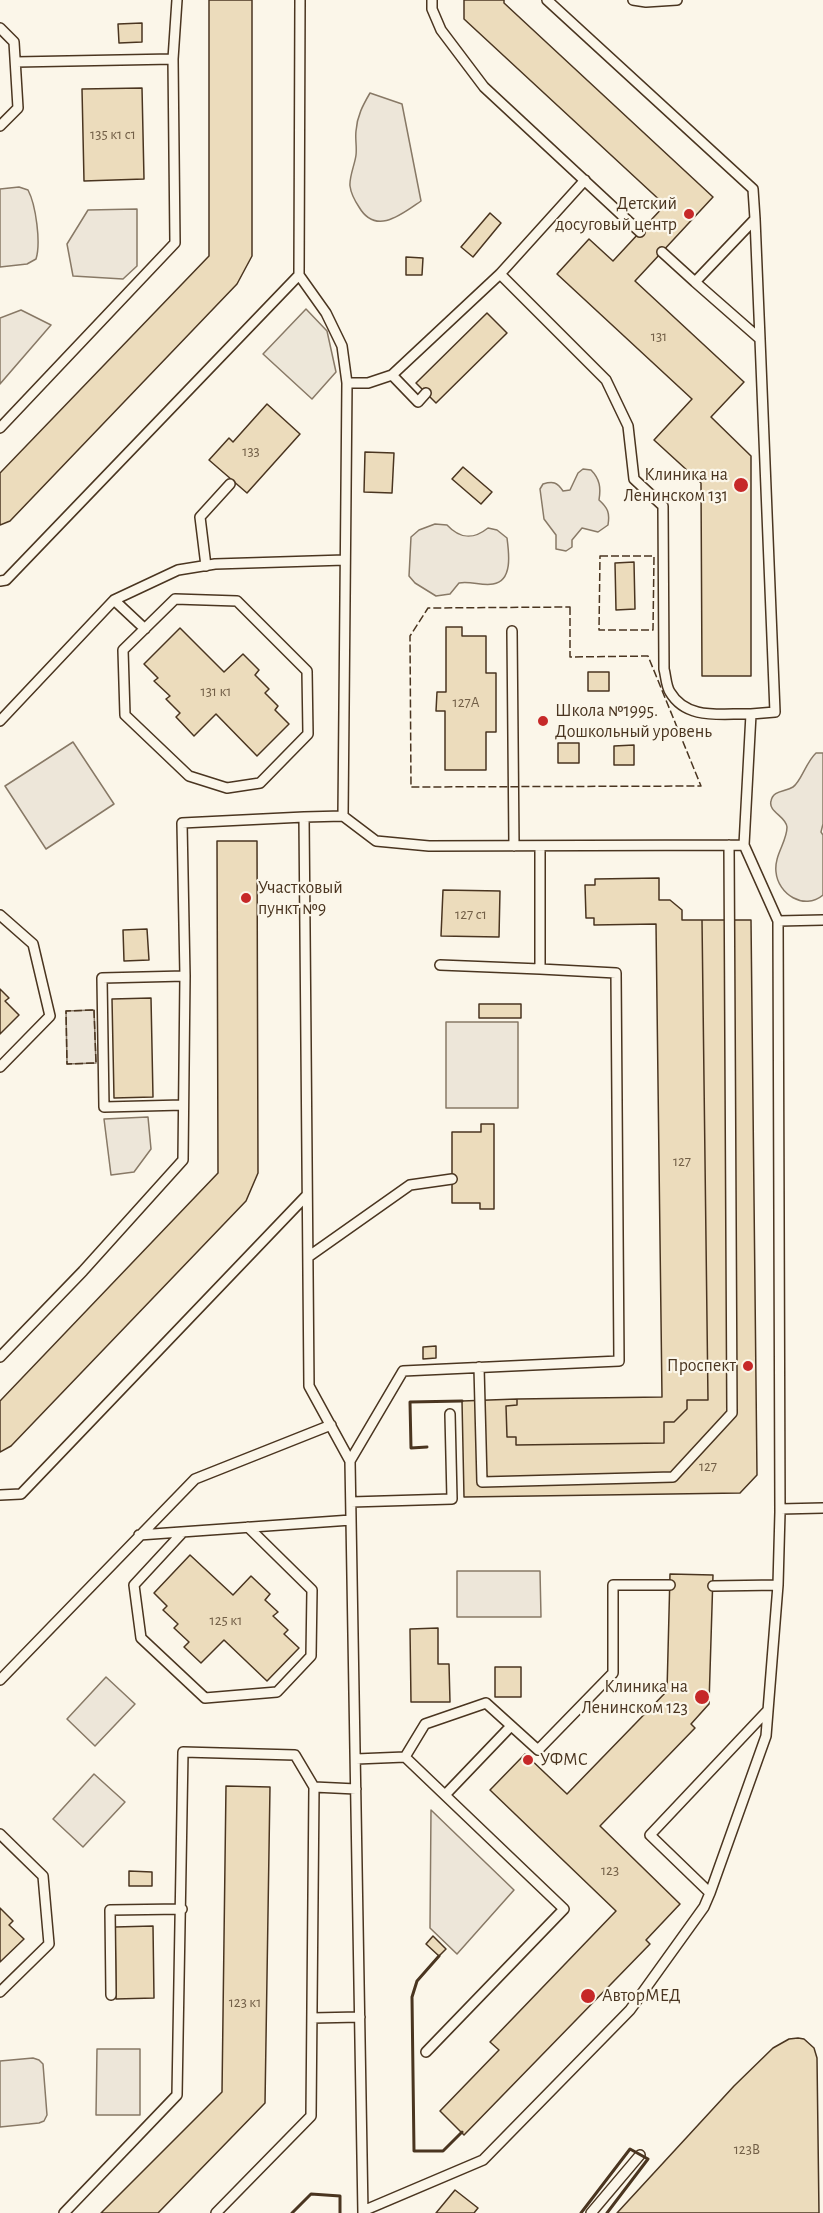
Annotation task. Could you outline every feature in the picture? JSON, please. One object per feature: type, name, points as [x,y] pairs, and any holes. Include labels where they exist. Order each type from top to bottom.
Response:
[{"type":"lane","points":[[0,428],[175,243],[173,59],[177,0]]},
{"type":"lane","points":[[300,0],[299,275],[326,313],[342,346],[347,383],[343,816]]},
{"type":"lane","points":[[432,0],[432,9],[441,30],[484,87],[640,232]]},
{"type":"lane","points":[[500,274],[606,380],[628,426],[634,479],[663,506],[664,669],[669,691],[682,707],[696,714],[776,712],[753,189],[547,0]]},
{"type":"lane","points":[[633,0],[646,2],[677,0]]},
{"type":"lane","points":[[0,28],[14,42],[18,108],[0,126]]},
{"type":"lane","points":[[16,62],[173,59]]},
{"type":"lane","points":[[347,383],[368,383],[392,375],[500,274],[585,180]]},
{"type":"lane","points":[[695,282],[755,219]]},
{"type":"lane","points":[[662,252],[760,339]]},
{"type":"lane","points":[[0,580],[6,580],[13,573],[299,275]]},
{"type":"lane","points":[[392,375],[418,402],[426,393]]},
{"type":"lane","points":[[206,566],[200,517],[230,484]]},
{"type":"lane","points":[[0,721],[114,600],[178,570],[206,566],[345,560]]},
{"type":"lane","points":[[175,599],[237,601],[307,671],[308,734],[260,783],[227,788],[189,776],[125,715],[123,650],[145,629],[175,599]]},
{"type":"lane","points":[[114,600],[145,629]]},
{"type":"lane","points":[[512,631],[514,846]]},
{"type":"lane","points":[[304,818],[309,1386],[350,1461],[357,1759],[363,2212],[483,2160],[630,2010],[704,1907],[766,1736],[778,1585],[780,1509],[778,921],[744,845],[751,714]]},
{"type":"lane","points":[[0,1357],[83,1271],[183,1160],[185,976],[182,823],[343,816],[376,841],[429,846],[744,845]]},
{"type":"lane","points":[[478,1367],[482,1482],[673,1477],[732,1413],[729,845]]},
{"type":"lane","points":[[540,846],[540,969]]},
{"type":"lane","points":[[0,915],[33,944],[50,1016],[0,1067]]},
{"type":"lane","points":[[778,921],[823,920]]},
{"type":"lane","points":[[350,1461],[403,1371],[619,1361],[616,973],[440,965]]},
{"type":"lane","points":[[183,1106],[104,1107],[102,978],[185,976]]},
{"type":"lane","points":[[308,1257],[410,1185],[452,1179]]},
{"type":"lane","points":[[0,1495],[21,1494],[307,1195]]},
{"type":"lane","points":[[351,1502],[452,1499],[450,1414]]},
{"type":"lane","points":[[0,1680],[195,1479],[331,1425]]},
{"type":"lane","points":[[780,1509],[823,1508]]},
{"type":"lane","points":[[139,1535],[351,1520]]},
{"type":"lane","points":[[183,1532],[134,1586],[141,1638],[205,1698],[277,1692],[311,1656],[312,1590],[248,1527]]},
{"type":"lane","points":[[405,1757],[424,1724],[486,1703],[538,1750],[613,1673],[613,1585],[670,1585]]},
{"type":"lane","points":[[713,1586],[778,1585]]},
{"type":"lane","points":[[710,1893],[650,1835],[768,1710]]},
{"type":"lane","points":[[445,1795],[511,1726]]},
{"type":"lane","points":[[64,2213],[177,2095],[183,1752],[295,1755],[314,1787],[311,2116],[216,2213]]},
{"type":"lane","points":[[357,1759],[405,1757],[564,1909],[426,2052]]},
{"type":"lane","points":[[314,1787],[356,1789]]},
{"type":"lane","points":[[0,1834],[43,1876],[49,1944],[0,1992]]},
{"type":"lane","points":[[111,1995],[110,1910],[182,1909]]},
{"type":"lane","points":[[312,2018],[360,2017]]},
{"type":"lane","points":[[591,2213],[640,2155]]},
{"type":"shaded area","points":[[370,93],[402,104],[421,201],[398,216],[381,221],[366,216],[355,200],[350,186],[356,155],[358,120]]},
{"type":"shaded area","points":[[19,187],[28,190],[33,205],[38,234],[36,259],[27,264],[0,267],[0,189]]},
{"type":"shaded area","points":[[137,209],[137,266],[123,279],[73,276],[67,244],[88,210]]},
{"type":"shaded area","points":[[306,309],[327,331],[336,372],[312,399],[263,354]]},
{"type":"shaded area","points":[[21,310],[51,325],[0,384],[0,318]]},
{"type":"shaded area","points":[[583,469],[591,470],[598,480],[599,500],[608,511],[608,525],[598,532],[582,528],[572,540],[572,547],[566,551],[556,549],[556,535],[544,519],[540,489],[543,484],[552,483],[557,484],[563,491],[570,490],[578,473]]},
{"type":"shaded area","points":[[435,524],[447,525],[457,533],[467,536],[477,535],[488,528],[497,530],[507,538],[508,566],[504,578],[493,584],[459,583],[450,594],[436,596],[415,583],[409,576],[411,537],[419,530]]},
{"type":"shaded area","points":[[73,742],[114,804],[46,849],[5,786]]},
{"type":"shaded area","points":[[816,753],[823,753],[821,832],[823,835],[823,895],[816,900],[800,901],[787,893],[778,880],[777,860],[787,827],[784,820],[772,808],[771,801],[774,795],[796,784]]},
{"type":"shaded area","points":[[94,1010],[96,1063],[67,1064],[66,1011]]},
{"type":"shaded area","points":[[446,1022],[518,1022],[518,1108],[446,1108]]},
{"type":"shaded area","points":[[148,1117],[151,1149],[134,1172],[111,1175],[104,1119]]},
{"type":"shaded area","points":[[457,1571],[540,1571],[541,1617],[457,1617]]},
{"type":"shaded area","points":[[106,1677],[135,1704],[95,1746],[67,1719]]},
{"type":"shaded area","points":[[94,1774],[125,1802],[83,1847],[53,1819]]},
{"type":"shaded area","points":[[431,1810],[514,1890],[457,1954],[430,1928]]},
{"type":"shaded area","points":[[97,2049],[140,2049],[140,2115],[96,2115]]},
{"type":"shaded area","points":[[33,2058],[43,2064],[47,2115],[44,2121],[39,2123],[0,2127],[0,2061]]},
{"type":"building","points":[[209,0],[252,0],[252,256],[237,284],[10,521],[0,525],[0,473],[209,256]]},
{"type":"building","points":[[464,0],[504,0],[504,3],[713,197],[635,281],[744,382],[711,417],[751,456],[751,676],[702,676],[701,483],[654,440],[692,399],[557,274],[589,239],[613,261],[665,205],[464,19]]},
{"type":"building","points":[[142,23],[142,42],[119,43],[118,24]]},
{"type":"building","points":[[142,88],[144,179],[84,181],[82,89]]},
{"type":"building","points":[[490,213],[501,223],[473,257],[461,247]]},
{"type":"building","points":[[406,257],[423,258],[422,275],[406,275]]},
{"type":"building","points":[[487,313],[507,333],[436,403],[416,383]]},
{"type":"building","points":[[267,404],[300,434],[247,493],[209,460],[229,438],[233,442]]},
{"type":"building","points":[[365,452],[394,453],[392,493],[364,492]]},
{"type":"building","points":[[463,467],[492,492],[481,504],[452,479]]},
{"type":"building","points":[[634,562],[635,609],[616,610],[615,563]]},
{"type":"building","points":[[446,627],[462,627],[462,636],[486,636],[486,673],[496,673],[496,732],[486,732],[486,770],[445,770],[445,711],[436,711],[437,692],[446,692]]},
{"type":"building","points":[[180,628],[224,672],[243,654],[259,670],[255,675],[269,689],[265,693],[278,706],[275,710],[289,724],[257,756],[216,714],[194,736],[176,717],[180,713],[166,699],[170,696],[154,681],[158,678],[144,664]]},
{"type":"building","points":[[588,672],[609,672],[609,691],[588,691]]},
{"type":"building","points":[[558,743],[579,743],[579,763],[558,763]]},
{"type":"building","points":[[634,745],[634,765],[614,765],[614,746]]},
{"type":"building","points":[[217,841],[257,841],[258,1173],[246,1201],[11,1446],[0,1452],[0,1401],[218,1173]]},
{"type":"building","points":[[659,878],[659,900],[670,900],[682,910],[682,920],[702,920],[708,1400],[687,1400],[687,1409],[674,1422],[664,1422],[664,1443],[516,1445],[516,1437],[507,1437],[506,1406],[517,1405],[517,1399],[662,1397],[656,924],[594,925],[594,918],[586,918],[585,885],[595,885],[595,879]]},
{"type":"building","points":[[443,890],[500,891],[499,937],[441,936]]},
{"type":"building","points":[[702,920],[751,920],[757,1475],[740,1493],[464,1497],[462,1401],[517,1399],[517,1405],[506,1406],[507,1437],[516,1437],[516,1445],[664,1443],[664,1422],[674,1422],[687,1409],[687,1400],[708,1400]]},
{"type":"building","points":[[147,929],[149,960],[124,961],[123,930]]},
{"type":"building","points":[[0,989],[9,998],[5,1001],[19,1015],[0,1034]]},
{"type":"building","points":[[151,998],[153,1097],[114,1098],[112,999]]},
{"type":"building","points":[[479,1004],[521,1004],[521,1018],[479,1018]]},
{"type":"building","points":[[481,1124],[494,1124],[494,1209],[480,1209],[480,1203],[452,1203],[452,1132],[481,1132]]},
{"type":"building","points":[[436,1346],[436,1358],[423,1359],[423,1347]]},
{"type":"building","points":[[190,1555],[233,1595],[251,1576],[270,1594],[265,1600],[278,1612],[273,1616],[288,1630],[284,1634],[299,1648],[267,1681],[224,1640],[201,1663],[184,1647],[189,1642],[174,1628],[178,1624],[163,1610],[167,1606],[154,1593]]},
{"type":"building","points":[[670,1574],[713,1575],[709,1704],[691,1724],[695,1728],[600,1826],[680,1904],[646,1940],[650,1944],[464,2135],[440,2111],[499,2050],[490,2042],[616,1911],[490,1790],[525,1754],[567,1794],[667,1691]]},
{"type":"building","points":[[438,1628],[438,1664],[449,1664],[450,1702],[411,1702],[410,1629]]},
{"type":"building","points":[[495,1667],[521,1667],[521,1697],[495,1697]]},
{"type":"building","points":[[226,1786],[270,1787],[265,2103],[158,2213],[101,2213],[222,2092]]},
{"type":"building","points":[[129,1871],[152,1872],[152,1886],[129,1886]]},
{"type":"building","points":[[0,1908],[13,1921],[9,1925],[24,1939],[0,1962]]},
{"type":"building","points":[[153,1926],[154,1998],[116,1999],[115,1927]]},
{"type":"building","points":[[433,1936],[446,1949],[439,1956],[426,1944]]},
{"type":"building","points":[[789,2039],[804,2039],[814,2048],[817,2058],[819,2213],[617,2213],[734,2086],[773,2048]]},
{"type":"building","points":[[455,2190],[478,2208],[474,2213],[436,2213]]},
{"type":"fence","points":[[600,556],[654,556],[653,630],[599,630],[600,556]]},
{"type":"fence","points":[[570,607],[570,657],[648,656],[701,786],[411,787],[410,636],[428,608],[570,607]]},
{"type":"fence","points":[[94,1010],[96,1063],[67,1064],[66,1011],[94,1010]]},
{"type":"wall","points":[[427,1447],[411,1448],[410,1402],[462,1401]]},
{"type":"wall","points":[[439,1956],[417,1981],[412,1997],[414,2151],[443,2151],[462,2132]]},
{"type":"wall","points":[[581,2213],[630,2149],[648,2159],[607,2213]]},
{"type":"wall","points":[[292,2213],[311,2194],[340,2196],[340,2213]]},
{"type":"place","name":"Детский досуговый центр","points":[[689,214]]},
{"type":"place","name":"Клиника на Ленинском 131","points":[[741,485]]},
{"type":"place","name":"Школа №1995. Дошкольный уровень","points":[[543,721]]},
{"type":"place","name":"Участковый пункт №9","points":[[246,898]]},
{"type":"place","name":"Проспект","points":[[748,1366]]},
{"type":"place","name":"Клиника на Ленинском 123","points":[[702,1697]]},
{"type":"place","name":"УФМС","points":[[528,1760]]},
{"type":"place","name":"АвторМЕД","points":[[588,1996]]}]
